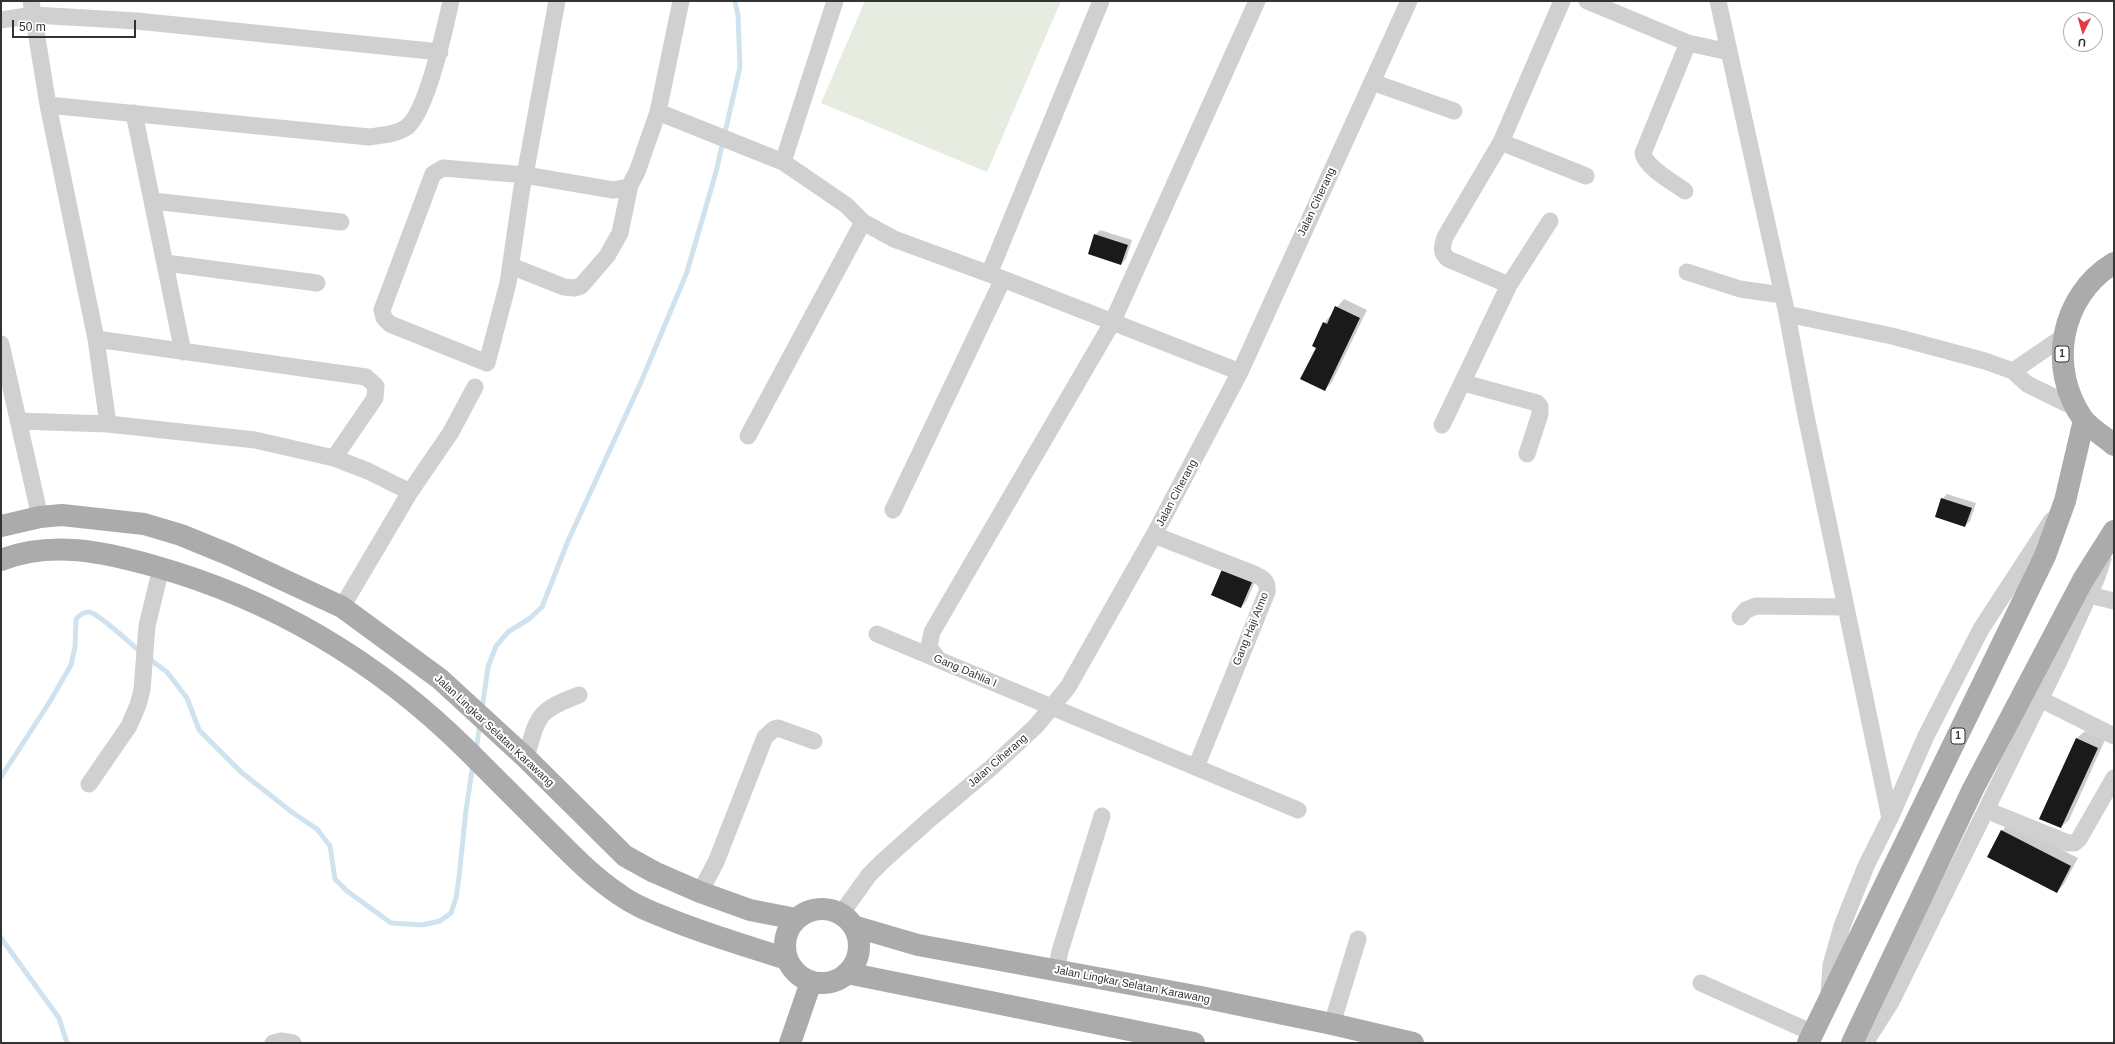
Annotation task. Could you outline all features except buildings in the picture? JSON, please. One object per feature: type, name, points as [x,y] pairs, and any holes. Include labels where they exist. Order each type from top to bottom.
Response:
[{"type":"main road","name":"1","points":[[2114,263],[2090,283],[2077,299],[2063,336],[2062,362],[2064,374],[2081,415],[2114,445]]},
{"type":"main road","name":"1","points":[[1811,1038],[1829,1004],[2045,556],[2065,501],[2081,415]]},
{"type":"main road","name":"Jalan Lingkar Selatan Karawang","points":[[1,526],[40,517],[62,515],[144,524],[173,533],[230,555],[342,607],[440,679],[526,758],[625,856],[654,872],[700,892],[750,910],[796,919]]},
{"type":"main road","points":[[1852,1043],[1973,789],[2083,580],[2111,537]]},
{"type":"main road","points":[[1,560],[40,550],[65,549],[121,557],[197,579],[292,620],[348,651],[409,698],[466,749],[590,873],[622,897],[646,910],[695,930],[787,959]]},
{"type":"main road","points":[[826,909],[847,920],[858,937],[859,950],[855,962],[847,973],[830,982],[810,982],[800,977],[792,969],[787,959],[784,946],[787,932],[796,919],[810,911],[826,909]]},
{"type":"main road","name":"Jalan Lingkar Selatan Karawang","points":[[847,920],[918,945],[1056,970],[1332,1024],[1413,1043]]},
{"type":"main road","points":[[847,973],[1187,1042]]},
{"type":"main road","points":[[790,1043],[810,982]]},
{"type":"street","points":[[48,106],[134,113],[369,137],[390,134],[407,127],[419,111],[440,52],[451,1]]},
{"type":"street","points":[[557,1],[525,175],[511,266],[487,362],[390,324],[384,318],[382,310],[384,299],[402,260],[436,172],[443,168],[525,175],[613,190],[625,188],[630,185]]},
{"type":"street","points":[[511,266],[564,287],[574,288],[581,286],[607,256],[620,232],[630,185],[637,172],[658,112],[681,1]]},
{"type":"street","points":[[783,162],[834,1]]},
{"type":"street","points":[[893,510],[996,277],[1101,1]]},
{"type":"street","points":[[938,659],[930,647],[932,632],[1112,323],[1257,1]]},
{"type":"street","name":"Jalan Ciherang","points":[[847,920],[869,875],[930,819],[992,767],[1036,726],[1068,687],[1154,536],[1240,372],[1409,1]]},
{"type":"street","points":[[1509,285],[1448,259],[1442,254],[1442,249],[1445,237],[1501,142],[1562,1]]},
{"type":"street","points":[[1587,1],[1688,43],[1729,52]]},
{"type":"street","points":[[1718,1],[1787,314],[1890,818]]},
{"type":"street","points":[[1,20],[32,8],[137,21],[440,52]]},
{"type":"street","points":[[32,8],[48,106],[96,339],[108,424]]},
{"type":"street","points":[[1685,191],[1653,168],[1644,159],[1643,154],[1688,43]]},
{"type":"street","points":[[1372,82],[1454,111]]},
{"type":"street","points":[[658,112],[783,162],[846,205],[864,222],[894,239],[1240,372]]},
{"type":"street","points":[[134,113],[166,263],[182,352]]},
{"type":"street","points":[[1501,142],[1586,176]]},
{"type":"street","points":[[153,201],[341,222]]},
{"type":"street","points":[[1442,425],[1464,382],[1509,285],[1550,221]]},
{"type":"street","points":[[748,436],[864,222]]},
{"type":"street","points":[[166,263],[317,283]]},
{"type":"street","points":[[1687,272],[1740,289],[1782,295]]},
{"type":"street","points":[[1787,314],[1942,348],[2013,371],[2027,384],[2081,415]]},
{"type":"street","points":[[2013,371],[2063,336]]},
{"type":"street","points":[[96,339],[357,375],[366,378],[376,386],[375,398],[334,458]]},
{"type":"street","points":[[1,344],[40,517]]},
{"type":"street","points":[[1464,382],[1533,402],[1540,406],[1540,414],[1527,454]]},
{"type":"street","points":[[342,607],[410,492],[452,432],[475,387]]},
{"type":"street","points":[[18,421],[108,424],[255,440],[334,458],[368,471],[410,492]]},
{"type":"street","points":[[1829,1004],[1832,965],[1842,926],[1866,866],[1890,818],[1926,736],[1981,628],[2065,501]]},
{"type":"street","name":"Gang Haji Atmo","points":[[1154,536],[1254,574],[1262,578],[1267,586],[1267,592],[1196,767]]},
{"type":"street","points":[[1865,1043],[1891,1002],[2040,699],[2097,577],[2111,537]]},
{"type":"street","points":[[89,784],[129,726],[142,690],[147,626],[161,568]]},
{"type":"street","points":[[2089,595],[2114,601]]},
{"type":"street","points":[[1740,617],[1746,610],[1756,606],[1846,607]]},
{"type":"street","name":"Gang Dahlia I","points":[[878,634],[1298,810]]},
{"type":"street","points":[[526,758],[535,728],[545,710],[554,704],[579,695]]},
{"type":"street","points":[[2040,699],[2114,736]]},
{"type":"street","points":[[700,892],[716,862],[765,737],[774,729],[778,728],[814,741]]},
{"type":"street","points":[[1986,810],[2068,843],[2074,843],[2078,839],[2114,778]]},
{"type":"street","points":[[1056,970],[1060,951],[1102,816]]},
{"type":"street","points":[[1332,1024],[1358,939]]},
{"type":"street","points":[[1701,983],[1811,1038]]},
{"type":"street","points":[[273,1043],[281,1041],[293,1043]]},
{"type":"shaded area","points":[[865,1],[1061,1],[987,172],[821,103]]},
{"type":"waterway","points":[[482,709],[488,667],[496,646],[508,632],[529,619],[542,607],[568,541],[641,382],[687,272],[716,172],[740,67],[738,16],[735,1]]},
{"type":"waterway","points":[[1,777],[49,703],[71,665],[75,647],[76,619],[79,616],[87,612],[93,613],[142,653]]},
{"type":"waterway","points":[[148,658],[167,672],[187,698],[199,730],[241,772],[293,813],[317,829],[330,846],[335,879],[347,891],[391,923],[422,925],[440,921],[451,913],[456,898],[473,764]]},
{"type":"waterway","points":[[476,751],[480,723]]},
{"type":"waterway","points":[[1,938],[59,1018],[67,1043]]}]
